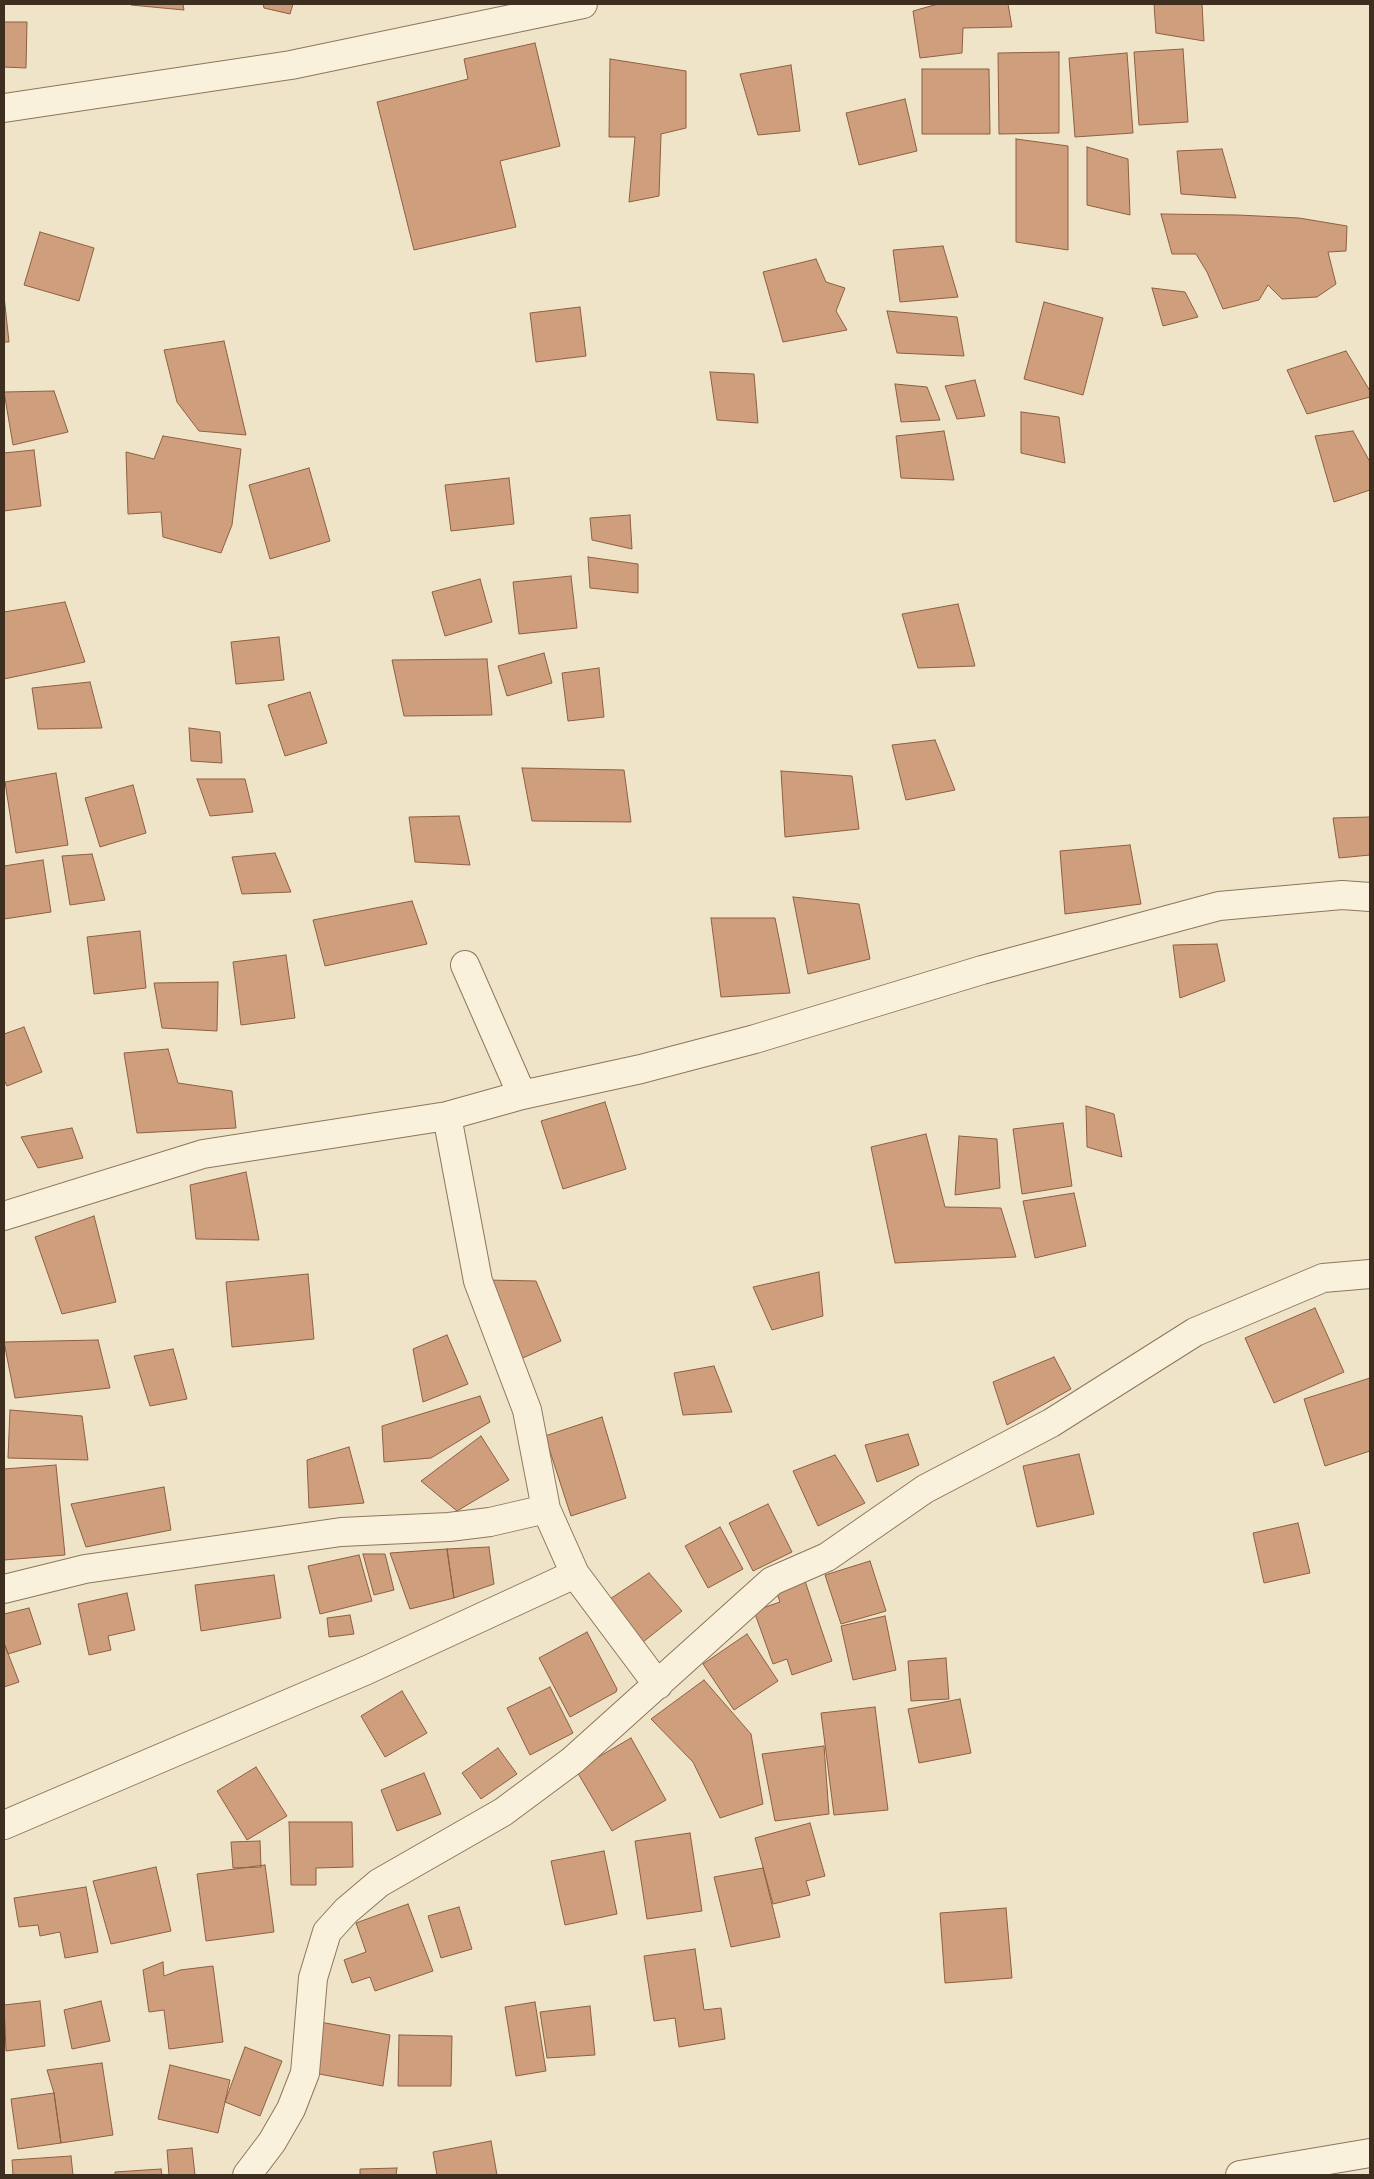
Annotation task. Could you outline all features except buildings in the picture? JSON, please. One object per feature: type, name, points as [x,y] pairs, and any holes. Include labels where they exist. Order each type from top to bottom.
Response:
[{"type":"street","points":[[4,108],[291,65],[583,4]]},
{"type":"street","points":[[4,1216],[203,1154],[447,1116],[522,1095],[642,1069],[755,1039],[982,970],[1219,906],[1342,894],[1370,897]]},
{"type":"street","points":[[465,965],[522,1095]]},
{"type":"street","points":[[447,1116],[478,1281],[527,1410],[546,1508],[576,1574],[658,1685]]},
{"type":"street","points":[[247,2175],[272,2142],[291,2110],[305,2073],[313,1978],[327,1932],[346,1910],[378,1883],[503,1812],[573,1760],[772,1581],[827,1557],[925,1489],[1051,1423],[1195,1332],[1323,1278],[1370,1274]]},
{"type":"street","points":[[4,1589],[95,1568],[341,1532],[449,1528],[490,1522],[546,1508]]},
{"type":"street","points":[[4,1825],[367,1670],[576,1574]]},
{"type":"street","points":[[1240,2175],[1370,2153]]}]
